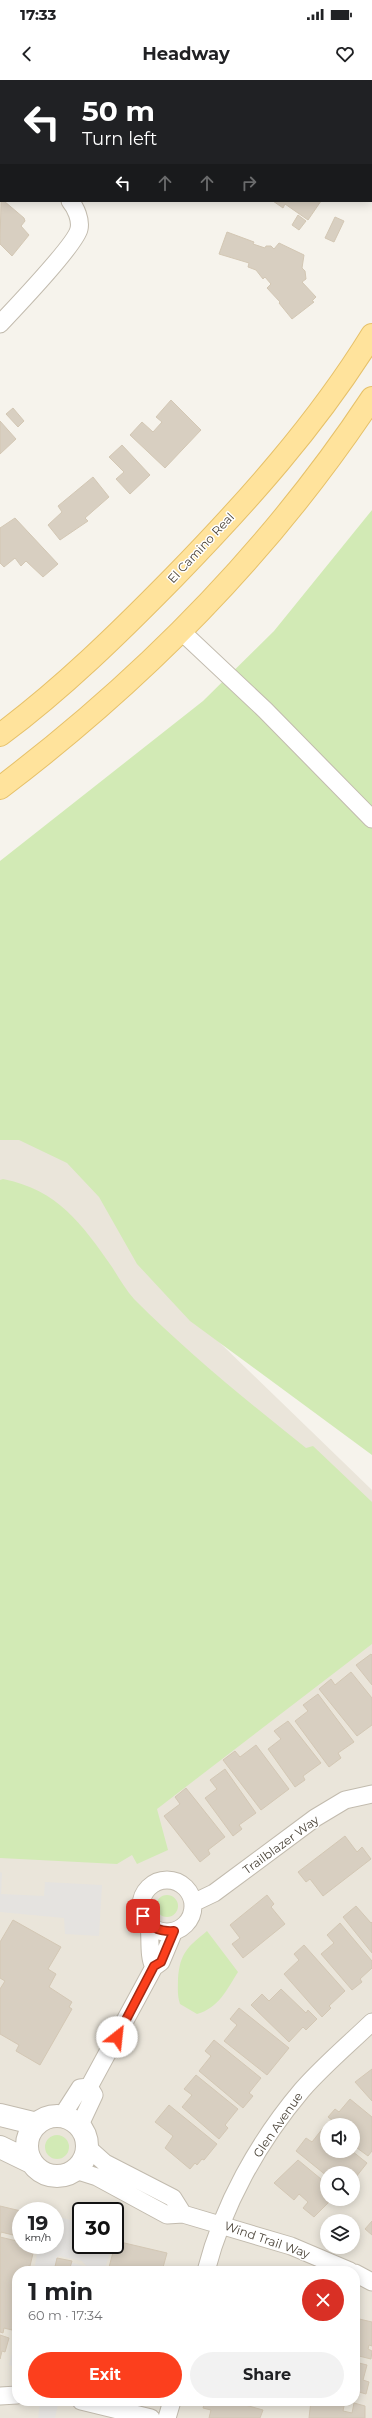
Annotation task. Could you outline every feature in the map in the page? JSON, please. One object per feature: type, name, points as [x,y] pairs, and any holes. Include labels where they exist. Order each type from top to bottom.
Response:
[{"type":"main road","name":"El Camino Real","points":[[0,735],[29,713],[107,646],[213,537],[305,433],[372,335]]},
{"type":"main road","points":[[0,788],[56,746],[136,677],[181,631],[249,559],[334,455],[372,398]]},
{"type":"street","points":[[0,324],[64,252],[79,230],[78,219],[71,202]]},
{"type":"street","points":[[181,631],[265,710],[372,819]]},
{"type":"street","name":"Trailblazer Way","points":[[193,1903],[214,1893],[315,1818],[339,1803],[345,1800],[372,1794]]},
{"type":"street","points":[[149,1926],[166,1932],[174,1931],[186,1924],[192,1910],[193,1903],[186,1889],[180,1884],[164,1880],[156,1882],[144,1893],[142,1901],[143,1916],[149,1926],[152,1948],[150,1960],[154,1966]]},
{"type":"street","points":[[0,2147],[31,2162],[38,2170],[56,2176],[67,2175],[76,2170],[83,2159],[76,2130],[94,2095],[89,2087],[154,1966],[161,1962],[174,1931]]},
{"type":"street","name":"Glen Avenue","points":[[207,2266],[220,2224],[258,2150],[303,2089],[372,2022]]},
{"type":"street","points":[[0,2115],[37,2124]]},
{"type":"street","points":[[31,2162],[27,2142],[31,2132],[37,2124],[46,2119],[76,2130],[104,2163],[173,2198],[183,2214]]},
{"type":"street","name":"Wind Trail Way","points":[[76,2170],[98,2177],[167,2215],[183,2214],[220,2224],[291,2246],[338,2266]]},
{"type":"street","points":[[360,2276],[372,2282]]},
{"type":"street","points":[[0,2396],[12,2396]]},
{"type":"street","points":[[102,2406],[151,2418]]},
{"type":"street","points":[[167,2418],[171,2406]]},
{"type":"shaded area","points":[[22,1138],[73,1160],[189,1313],[372,1490],[372,2418],[0,2418],[0,1139]]},
{"type":"shaded area","points":[[0,1872],[2,1873],[1,1894],[44,1896],[45,1882],[102,1885],[99,1936],[65,1934],[64,1918],[0,1912]]},
{"type":"shaded area","points":[[64,2218],[72,2221],[72,2254],[109,2254],[106,2266],[86,2266],[82,2261],[59,2256],[56,2258],[84,2266],[35,2266],[37,2254],[64,2254]]},
{"type":"shaded area","points":[[12,2353],[12,2366],[9,2365]]},
{"type":"shaded area","points":[[40,2406],[58,2406],[55,2418],[38,2418]]},
{"type":"green space","points":[[372,510],[372,1455],[190,1321],[137,1264],[99,1197],[67,1163],[19,1140],[0,1140],[0,861],[203,701],[274,631]]},
{"type":"green space","points":[[3,1179],[22,1184],[39,1191],[54,1200],[67,1211],[90,1237],[134,1299],[154,1319],[218,1376],[306,1448],[313,1446],[372,1502],[372,1644],[157,1809],[168,1850],[137,1864],[132,1855],[117,1864],[0,1858],[0,1180]]},
{"type":"green space","points":[[167,1895],[175,1898],[178,1906],[175,1914],[167,1917],[159,1914],[156,1906],[159,1898]]},
{"type":"green space","points":[[207,1931],[238,1972],[217,2003],[205,2011],[197,2014],[180,2004],[178,1998],[179,1970],[186,1951]]},
{"type":"green space","points":[[57,2135],[65,2139],[69,2147],[65,2155],[57,2159],[49,2155],[45,2147],[49,2139]]},
{"type":"building","points":[[1,202],[5,202],[24,218],[25,221],[21,226],[29,235],[12,256],[0,244]]},
{"type":"building","points":[[274,202],[320,202],[308,220],[285,204],[283,208]]},
{"type":"building","points":[[298,215],[306,221],[299,230],[292,225]]},
{"type":"building","points":[[335,217],[344,221],[334,242],[325,238]]},
{"type":"building","points":[[227,232],[254,242],[253,244],[265,248],[266,246],[271,246],[274,249],[279,243],[304,255],[302,268],[305,271],[306,279],[302,282],[316,297],[312,301],[314,302],[292,319],[279,303],[280,302],[267,288],[271,284],[265,277],[263,279],[256,270],[248,267],[249,263],[219,254]]},
{"type":"building","points":[[171,400],[201,430],[165,468],[130,435],[142,422],[153,432],[162,422],[156,417]]},
{"type":"building","points":[[13,408],[24,421],[18,427],[6,414]]},
{"type":"building","points":[[0,421],[16,439],[0,454]]},
{"type":"building","points":[[122,445],[150,475],[130,494],[116,479],[124,472],[109,457]]},
{"type":"building","points":[[93,477],[109,497],[85,518],[88,521],[60,540],[48,525],[62,512],[58,506]]},
{"type":"building","points":[[15,518],[58,564],[43,577],[26,561],[21,566],[15,558],[4,567],[0,563],[0,528]]},
{"type":"building","points":[[371,1654],[372,1655],[372,1685],[356,1665]]},
{"type":"building","points":[[351,1672],[372,1698],[372,1725],[357,1736],[319,1689],[331,1679],[335,1685]]},
{"type":"building","points":[[318,1694],[354,1742],[338,1753],[341,1758],[329,1767],[295,1721],[308,1711],[303,1705]]},
{"type":"building","points":[[288,1721],[321,1763],[303,1776],[305,1780],[295,1787],[268,1749],[281,1739],[274,1731]]},
{"type":"building","points":[[256,1745],[289,1789],[261,1810],[223,1760],[235,1751],[240,1757]]},
{"type":"building","points":[[225,1769],[256,1813],[239,1825],[242,1829],[233,1836],[205,1798],[217,1789],[210,1780]]},
{"type":"building","points":[[186,1788],[225,1837],[208,1850],[210,1854],[200,1862],[164,1816],[180,1804],[175,1797]]},
{"type":"building","points":[[345,1836],[357,1852],[362,1847],[371,1859],[323,1896],[310,1879],[306,1882],[298,1872]]},
{"type":"building","points":[[267,1895],[274,1904],[271,1907],[285,1924],[243,1958],[232,1944],[240,1938],[230,1925]]},
{"type":"building","points":[[356,1906],[371,1923],[372,1922],[372,1953],[343,1917]]},
{"type":"building","points":[[13,1920],[61,1947],[48,1969],[56,1974],[49,1987],[72,2002],[69,2007],[72,2009],[40,2065],[16,2051],[19,2045],[0,2034],[0,1989],[5,1981],[0,1978],[0,1942]]},
{"type":"building","points":[[340,1923],[372,1961],[372,1968],[360,1979],[362,1982],[352,1990],[321,1954],[334,1943],[327,1935]]},
{"type":"building","points":[[304,1945],[345,1991],[329,2006],[331,2008],[322,2017],[284,1974],[299,1960],[294,1954]]},
{"type":"building","points":[[281,1989],[306,2013],[308,2010],[317,2019],[306,2030],[303,2027],[289,2042],[251,2005],[262,1994],[269,2001]]},
{"type":"building","points":[[239,2008],[289,2048],[267,2075],[224,2041],[237,2025],[230,2019]]},
{"type":"building","points":[[214,2040],[261,2078],[249,2093],[253,2096],[243,2108],[199,2071],[211,2056],[205,2051]]},
{"type":"building","points":[[372,2069],[372,2101],[355,2082]]},
{"type":"building","points":[[196,2075],[238,2109],[225,2125],[228,2128],[219,2139],[182,2107],[192,2095],[184,2089]]},
{"type":"building","points":[[350,2099],[372,2117],[372,2151],[368,2156],[360,2150],[360,2118],[328,2117],[335,2109],[339,2112]]},
{"type":"building","points":[[169,2105],[217,2144],[204,2160],[202,2159],[197,2165],[195,2163],[190,2169],[165,2148],[173,2136],[155,2122]]},
{"type":"building","points":[[320,2132],[320,2158],[360,2157],[367,2163],[360,2172],[360,2166],[320,2166],[320,2170],[296,2151],[306,2138],[312,2142]]},
{"type":"building","points":[[298,2160],[320,2178],[320,2206],[325,2206],[314,2217],[303,2208],[308,2202],[299,2194],[294,2200],[274,2183]]},
{"type":"building","points":[[0,2206],[12,2209],[12,2235],[1,2232],[0,2237]]},
{"type":"building","points":[[372,2221],[372,2235],[365,2229]]},
{"type":"building","points":[[0,2237],[12,2240],[12,2254],[33,2254],[30,2266],[12,2266],[12,2330],[4,2328],[3,2333],[0,2332]]},
{"type":"building","points":[[124,2243],[167,2253],[163,2266],[109,2266],[113,2254],[124,2254]]},
{"type":"building","points":[[57,2258],[72,2261],[70,2266],[55,2266]]},
{"type":"building","points":[[360,2319],[372,2322],[372,2346],[369,2345],[368,2349],[372,2351],[371,2359],[360,2356]]},
{"type":"building","points":[[0,2335],[9,2338],[5,2352],[2,2351],[0,2359]]},
{"type":"building","points":[[360,2363],[367,2365],[363,2380],[369,2382],[366,2394],[360,2392]]},
{"type":"building","points":[[360,2405],[365,2406],[365,2418],[309,2418],[310,2406],[344,2406],[343,2411],[352,2413],[353,2406],[360,2406]]},
{"type":"building","points":[[204,2406],[249,2406],[263,2410],[260,2418],[209,2418],[211,2410],[203,2408]]},
{"type":"route","points":[[117,2037],[142,1992],[154,1966],[161,1962],[174,1931],[166,1932],[149,1926],[143,1916]]}]
